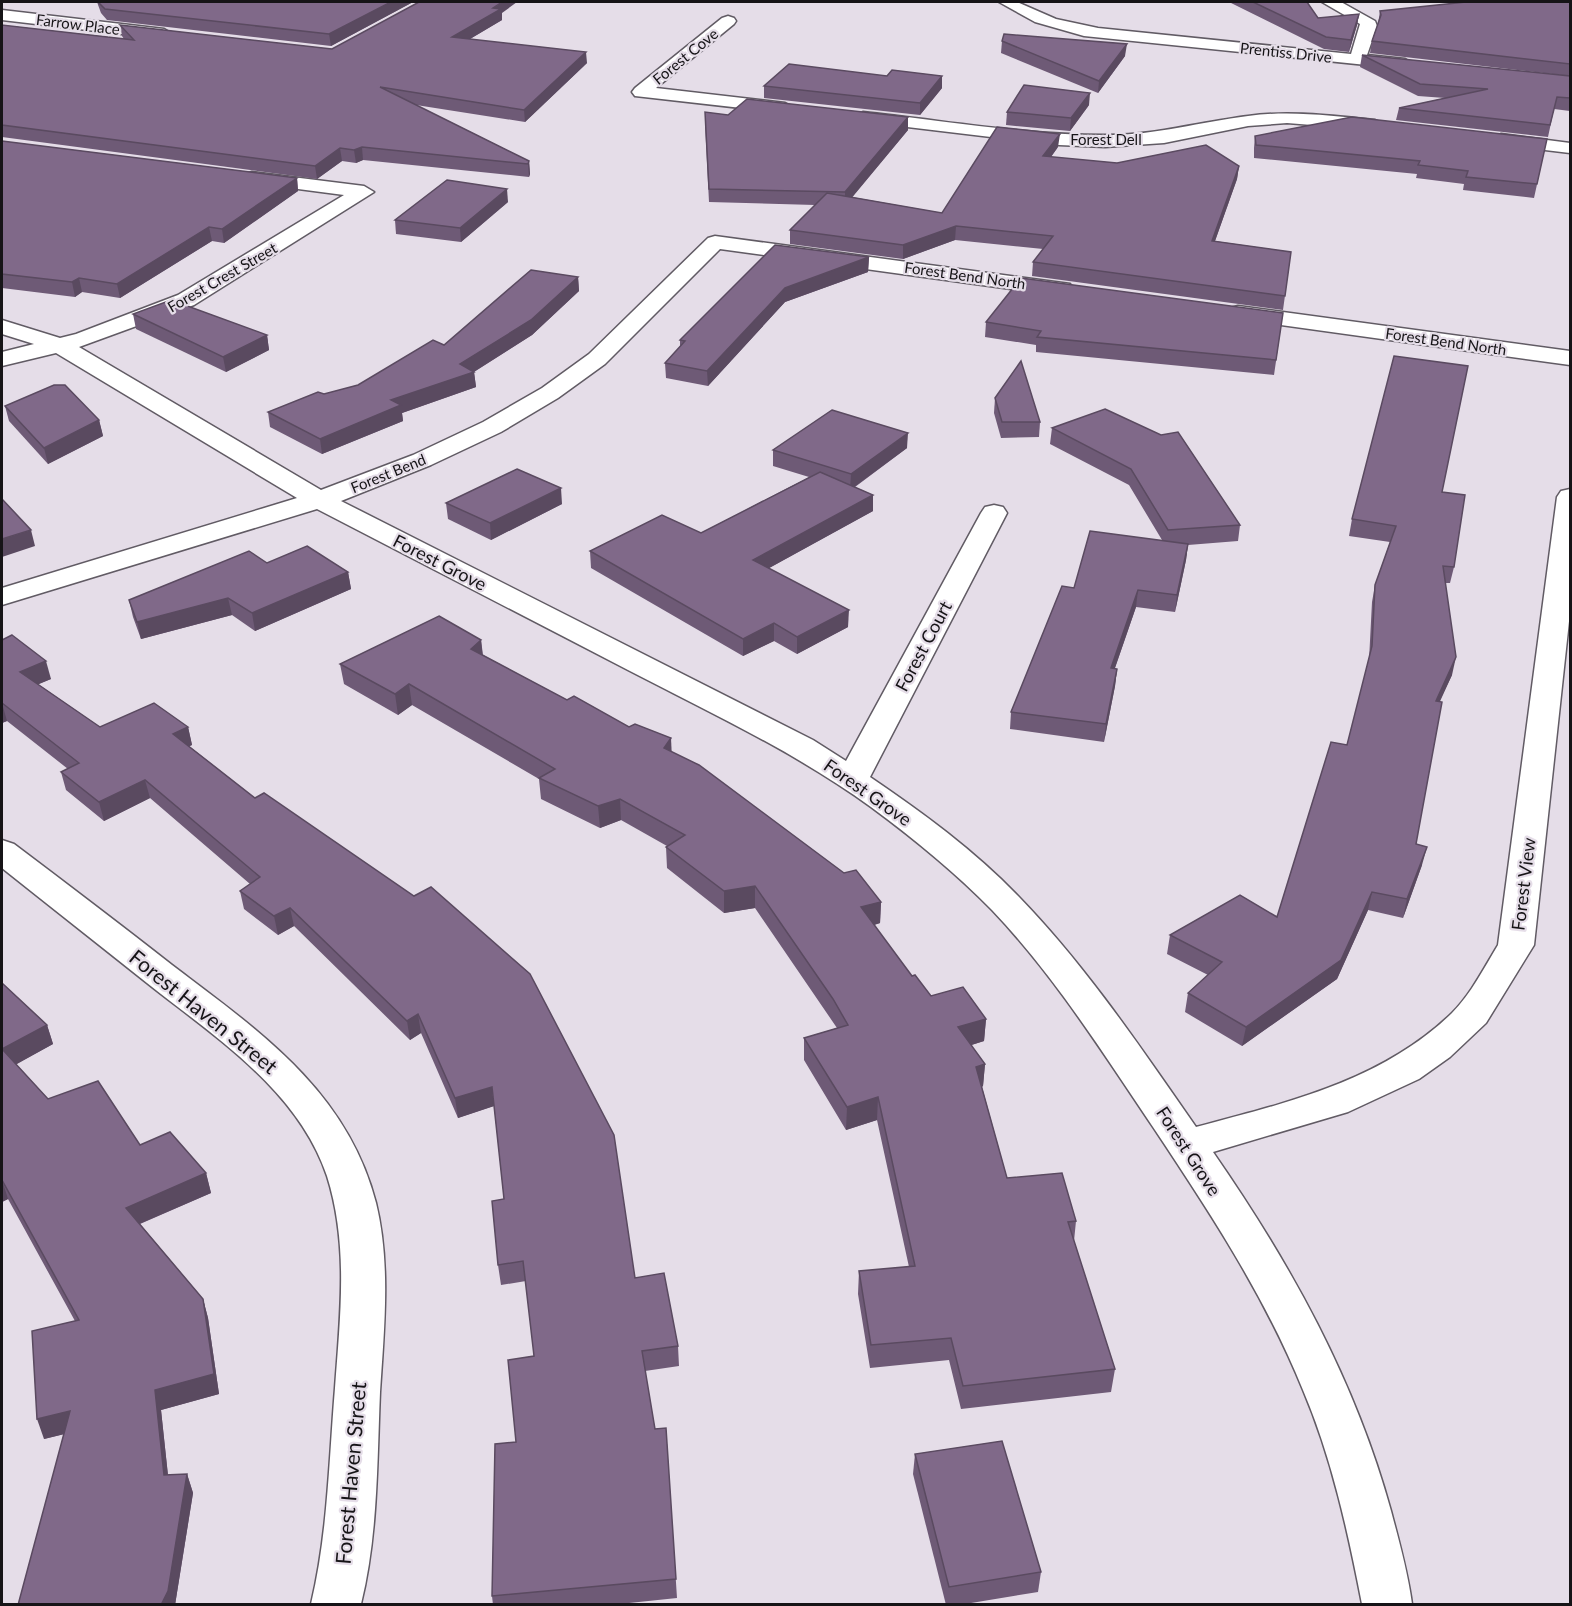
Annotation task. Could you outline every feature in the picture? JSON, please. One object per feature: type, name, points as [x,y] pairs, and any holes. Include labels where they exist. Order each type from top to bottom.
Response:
[{"type":"street","name":"Prentiss Drive","points":[[1007,2],[1037,19],[1059,27],[1416,66]]},
{"type":"street","points":[[1330,2],[1367,21],[1369,26],[1357,60]]},
{"type":"street","name":"Farrow Place","points":[[2,15],[179,35]]},
{"type":"street","name":"Forest Cove","points":[[728,21],[641,92],[804,111]]},
{"type":"street","name":"Forest Dell","points":[[850,116],[1059,139],[1105,141],[1156,138],[1248,121],[1287,118],[1397,128]]},
{"type":"street","points":[[1478,137],[1570,148]]},
{"type":"street","name":"Forest Crest Street","points":[[2,359],[121,327],[186,300],[364,192],[235,176]]},
{"type":"street","name":"Forest Bend North","points":[[715,242],[1083,291]]},
{"type":"street","name":"Forest Bend","points":[[2,597],[320,500],[422,460],[492,427],[550,393],[597,359],[715,242]]},
{"type":"street","name":"Forest Bend North","points":[[1214,309],[1570,358]]},
{"type":"street","name":"Forest Grove","points":[[2,327],[59,345],[320,500],[802,747],[853,779],[934,838],[1005,903],[1071,979],[1186,1145],[1249,1243],[1304,1342],[1344,1437],[1376,1542],[1387,1605]]},
{"type":"street","name":"Forest View","points":[[1186,1145],[1340,1099],[1383,1080],[1422,1057],[1464,1023],[1481,1004],[1516,945],[1570,497]]},
{"type":"street","name":"Forest Court","points":[[853,779],[994,513]]},
{"type":"street","name":"Forest Haven Street","points":[[2,851],[255,1048],[284,1075],[310,1105],[335,1148],[347,1176],[358,1217],[363,1292],[349,1531],[336,1605]]},
{"type":"building","points":[[98,2],[391,2],[329,34],[105,9]]},
{"type":"building","points":[[419,2],[502,2],[493,8],[501,9],[452,37],[586,52],[524,110],[380,87],[529,161],[528,164],[362,147],[354,150],[340,148],[315,166],[2,125],[2,25],[134,40],[120,25],[332,49]]},
{"type":"building","points":[[1253,2],[1307,2],[1318,18],[1359,14],[1351,40],[1326,37]]},
{"type":"building","points":[[1466,2],[1570,2],[1570,64],[1372,41],[1381,15],[1380,11]]},
{"type":"building","points":[[1004,34],[1127,44],[1099,81],[1002,41]]},
{"type":"building","points":[[1362,55],[1570,76],[1570,98],[1557,97],[1550,125],[1399,108],[1488,89],[1420,84]]},
{"type":"building","points":[[789,64],[887,76],[892,70],[942,76],[920,103],[764,86]]},
{"type":"building","points":[[1024,85],[1090,93],[1071,118],[1007,112]]},
{"type":"building","points":[[747,99],[908,117],[845,192],[709,189],[705,112],[728,115]]},
{"type":"building","points":[[1352,117],[1547,139],[1537,184],[1466,177],[1468,171],[1418,165],[1420,161],[1256,145],[1255,136]]},
{"type":"building","points":[[997,127],[1060,134],[1043,156],[1117,163],[1206,145],[1239,166],[1212,241],[1291,252],[1285,296],[1033,262],[1053,236],[956,226],[903,245],[790,230],[827,193],[942,213]]},
{"type":"building","points":[[2,141],[297,178],[222,229],[209,227],[117,284],[79,278],[72,282],[2,274]]},
{"type":"building","points":[[447,180],[507,189],[460,228],[395,220]]},
{"type":"building","points":[[775,245],[869,257],[785,288],[707,371],[665,363],[685,341],[680,340]]},
{"type":"building","points":[[531,270],[578,277],[531,320],[460,364],[474,372],[391,400],[401,405],[320,439],[268,412],[318,392],[324,394],[358,385],[433,340],[444,345]]},
{"type":"building","points":[[1021,278],[1283,313],[1276,360],[1037,337],[1041,331],[986,322]]},
{"type":"building","points":[[171,300],[267,335],[223,357],[133,314]]},
{"type":"building","points":[[1394,356],[1468,366],[1442,492],[1465,495],[1454,567],[1443,566],[1456,657],[1436,701],[1442,702],[1416,844],[1427,847],[1407,899],[1372,892],[1341,960],[1246,1027],[1188,993],[1222,962],[1170,935],[1240,895],[1277,917],[1331,742],[1347,745],[1372,646],[1375,585],[1396,526],[1352,519]]},
{"type":"building","points":[[1021,361],[1040,422],[1002,422],[995,398]]},
{"type":"building","points":[[54,385],[65,385],[99,420],[44,448],[5,406]]},
{"type":"building","points":[[1105,409],[1161,435],[1178,432],[1240,525],[1168,530],[1131,469],[1052,428]]},
{"type":"building","points":[[832,410],[908,433],[851,474],[773,450]]},
{"type":"building","points":[[517,469],[561,488],[490,523],[446,503]]},
{"type":"building","points":[[820,472],[873,495],[753,560],[849,610],[797,637],[774,623],[743,639],[590,551],[662,515],[701,533]]},
{"type":"building","points":[[2,499],[31,530],[2,539]]},
{"type":"building","points":[[1090,531],[1188,544],[1177,595],[1138,590],[1111,668],[1117,669],[1106,724],[1011,712],[1062,586],[1074,588]]},
{"type":"building","points":[[307,546],[348,572],[252,613],[228,598],[137,622],[129,600],[249,551],[267,563]]},
{"type":"building","points":[[439,616],[481,640],[471,649],[567,700],[574,696],[629,727],[635,724],[671,738],[664,748],[699,765],[844,873],[856,870],[881,902],[861,907],[912,976],[915,975],[931,996],[963,987],[986,1019],[958,1027],[985,1064],[976,1067],[1007,1178],[1062,1173],[1076,1221],[1068,1222],[1115,1369],[963,1386],[951,1338],[871,1345],[859,1271],[915,1266],[878,1097],[847,1107],[804,1038],[848,1025],[833,999],[755,886],[724,891],[666,847],[685,835],[620,799],[598,806],[539,778],[555,769],[409,684],[395,694],[340,664]]},
{"type":"building","points":[[12,635],[46,661],[20,672],[100,727],[154,703],[188,727],[173,734],[255,798],[264,793],[414,896],[431,887],[530,974],[614,1135],[635,1278],[664,1273],[678,1346],[642,1351],[655,1429],[666,1428],[676,1579],[492,1596],[495,1444],[516,1442],[508,1360],[534,1356],[523,1261],[498,1265],[492,1201],[504,1199],[492,1087],[455,1098],[418,1014],[407,1021],[290,908],[274,916],[240,891],[260,877],[145,780],[99,802],[61,772],[79,763],[2,703],[2,640]]},
{"type":"building","points":[[2,983],[47,1025],[2,1049]]},
{"type":"building","points":[[2,1049],[48,1099],[98,1081],[140,1145],[170,1132],[206,1173],[126,1208],[203,1299],[214,1374],[155,1390],[164,1475],[187,1474],[168,1591],[161,1605],[18,1605],[70,1411],[37,1419],[32,1331],[79,1320],[2,1180]]},
{"type":"building","points":[[1002,1441],[1041,1572],[949,1587],[915,1454]]}]
